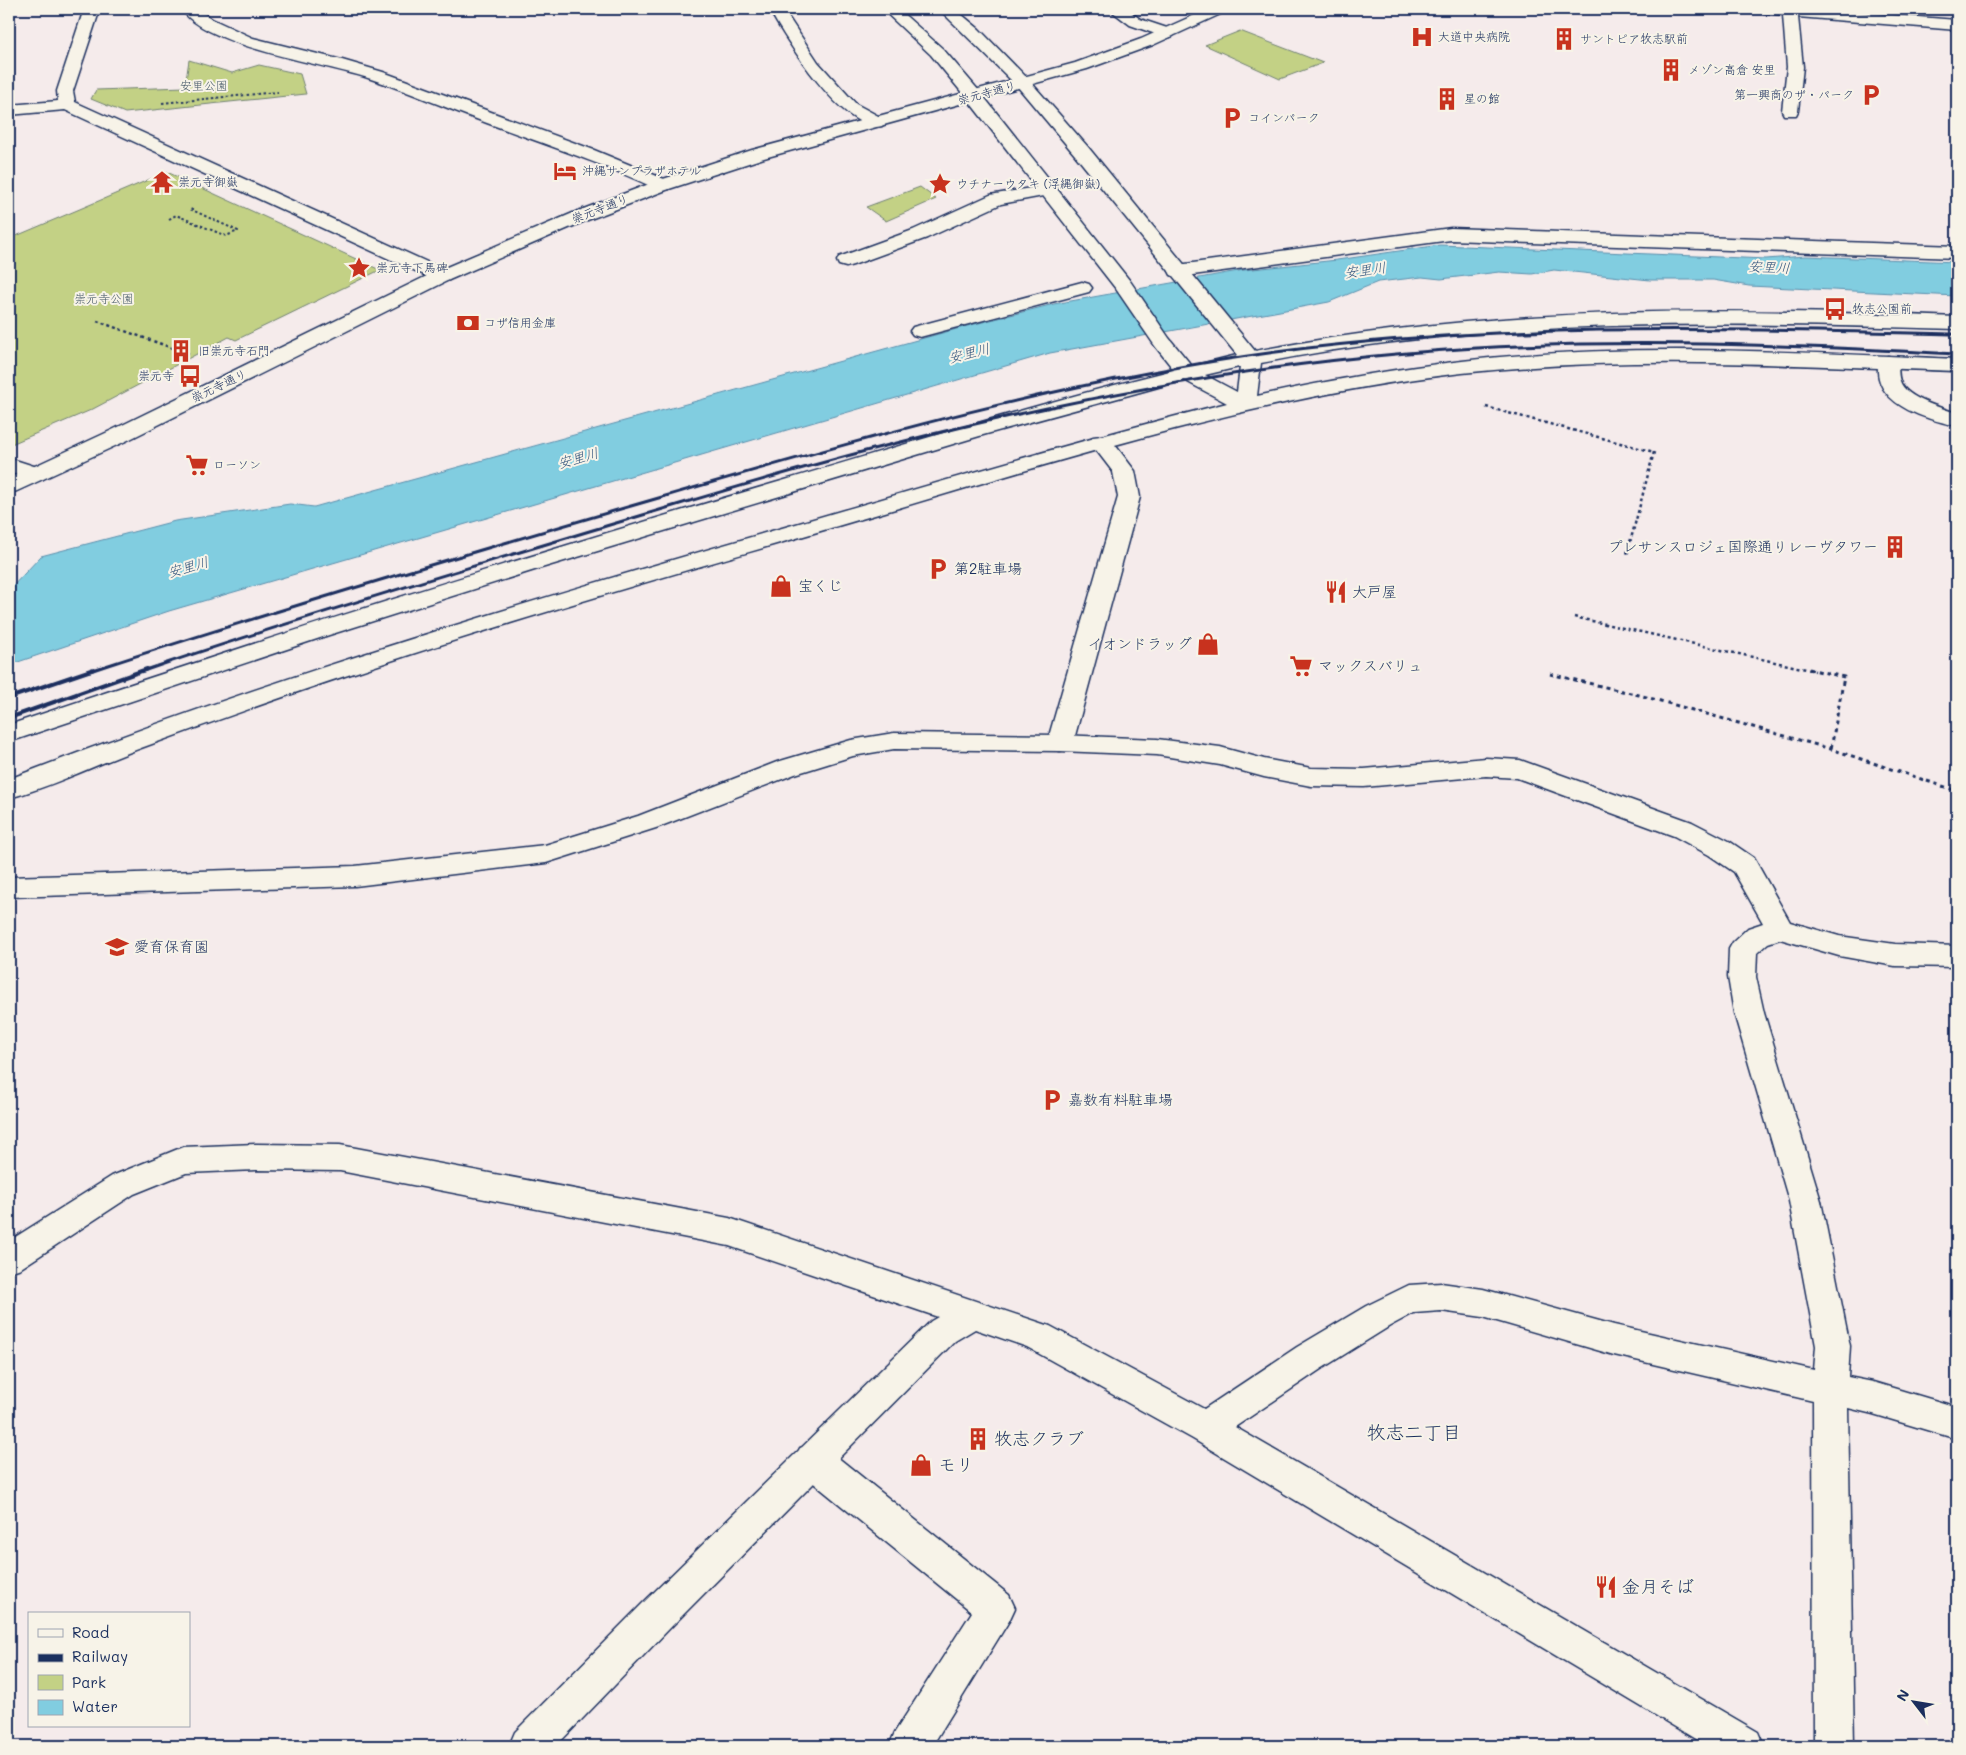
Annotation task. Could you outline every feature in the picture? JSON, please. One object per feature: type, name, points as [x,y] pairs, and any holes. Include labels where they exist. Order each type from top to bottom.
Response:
[{"type":"street","points":[[67,105],[66,90],[92,9]]},
{"type":"street","points":[[189,9],[213,28],[256,42],[357,69],[512,126],[579,148],[663,185]]},
{"type":"street","points":[[776,9],[812,65],[850,108],[876,122]]},
{"type":"street","points":[[889,9],[937,52],[974,96],[1123,285],[1162,342],[1188,374],[1246,405]]},
{"type":"street","points":[[946,9],[973,32],[1060,124],[1179,273],[1252,359],[1246,405]]},
{"type":"street","points":[[1117,9],[1135,22],[1167,34]]},
{"type":"street","name":"崇元寺通り","points":[[9,486],[118,436],[442,276],[534,235],[663,185],[758,154],[1023,83],[1104,58],[1167,34],[1220,9]]},
{"type":"street","points":[[1761,9],[1957,25]]},
{"type":"street","points":[[1790,111],[1795,67],[1791,10]]},
{"type":"street","points":[[9,110],[67,105],[442,276]]},
{"type":"street","points":[[846,261],[920,234],[996,199],[1048,190]]},
{"type":"street","points":[[1179,273],[1451,234],[1957,252]]},
{"type":"street","points":[[920,331],[1082,288]]},
{"type":"street","points":[[9,734],[136,690],[426,596],[966,434],[1188,374],[1252,359],[1377,336],[1544,322],[1759,317],[1957,323]]},
{"type":"street","points":[[9,789],[188,721],[448,635],[639,576],[1100,442],[1246,405],[1414,373],[1526,362],[1671,356],[1957,365]]},
{"type":"street","points":[[1888,362],[1890,383],[1900,396],[1926,410],[1957,420]]},
{"type":"street","points":[[1060,743],[1129,497],[1124,471],[1100,442]]},
{"type":"street","points":[[9,465],[35,474]]},
{"type":"street","points":[[9,887],[355,876],[546,854],[647,822],[786,768],[851,748],[894,741],[1060,743],[1156,747],[1220,756],[1264,768],[1311,777],[1364,778],[1486,767],[1520,769],[1683,829],[1719,848],[1744,865],[1780,928]]},
{"type":"street","points":[[1834,1746],[1830,1390],[1833,1346],[1805,1201],[1749,1013],[1742,977],[1743,949],[1758,935],[1780,928],[1839,946],[1867,951],[1895,955],[1957,956]]},
{"type":"street","points":[[9,1258],[123,1185],[183,1160],[256,1157],[340,1158],[729,1232],[1038,1336],[1205,1428],[1744,1746]]},
{"type":"street","points":[[1205,1428],[1309,1358],[1408,1299],[1441,1298],[1483,1303],[1614,1340],[1830,1390],[1873,1398],[1957,1423]]},
{"type":"street","points":[[529,1746],[659,1613],[943,1331],[973,1313]]},
{"type":"street","points":[[813,1460],[996,1608],[909,1746]]},
{"type":"path","points":[[154,104],[286,91]]},
{"type":"path","points":[[169,218],[176,215],[226,236],[238,231],[190,209]]},
{"type":"path","points":[[97,321],[190,354]]},
{"type":"path","points":[[1485,406],[1654,452],[1627,554]]},
{"type":"path","points":[[1574,617],[1844,677],[1831,749]]},
{"type":"path","points":[[1550,674],[1638,694],[1831,749],[1957,791]]},
{"type":"green space","points":[[1240,31],[1323,63],[1280,79],[1205,45]]},
{"type":"green space","name":"安里公園","points":[[189,60],[232,73],[259,65],[300,74],[306,94],[125,113],[91,99],[96,90],[185,87]]},
{"type":"green space","name":"崇元寺公園","points":[[167,172],[380,270],[236,340],[229,337],[91,410],[9,445],[9,239]]},
{"type":"green space","points":[[920,187],[936,199],[886,221],[866,207]]},
{"type":"water","name":"安里川","points":[[1440,245],[1766,259],[1805,256],[1957,262],[1957,296],[1749,286],[1713,280],[1650,280],[1554,270],[1532,274],[1499,272],[1441,279],[1422,277],[1378,282],[1329,302],[1050,353],[169,611],[9,665],[9,590],[41,556],[175,521],[290,504],[314,507],[971,325],[1054,304],[1244,270],[1337,260]]},
{"type":"railway","points":[[90,671],[379,580],[819,452],[895,431],[1046,394],[1198,364],[1361,342],[1531,332],[1787,330],[1957,334]]},
{"type":"railway","points":[[143,671],[374,597],[785,473],[956,428],[1148,388],[1342,359],[1476,348],[1544,345],[1751,345],[1957,354]]},
{"type":"railway","points":[[9,698],[94,669]]},
{"type":"railway","points":[[9,718],[147,669]]},
{"type":"place","name":"大道中央病院","points":[[1422,37]]},
{"type":"place","name":"サントピア牧志駅前","points":[[1564,39]]},
{"type":"place","name":"メゾン高倉 安里","points":[[1671,70]]},
{"type":"place","name":"第一興商のザ・パーク","points":[[1871,95]]},
{"type":"place","name":"星の館","points":[[1447,99]]},
{"type":"place","name":"コインパーク","points":[[1232,118]]},
{"type":"place","name":"沖縄サンプラザホテル","points":[[565,171]]},
{"type":"place","name":"崇元寺御嶽","points":[[162,182]]},
{"type":"place","name":"ウチナーウタキ (浮縄御嶽)","points":[[940,184]]},
{"type":"place","name":"崇元寺下馬碑","points":[[359,268]]},
{"type":"place","name":"牧志公園前","points":[[1835,309]]},
{"type":"place","name":"コザ信用金庫","points":[[468,323]]},
{"type":"place","name":"旧崇元寺石門","points":[[181,351]]},
{"type":"place","name":"崇元寺","points":[[190,376]]},
{"type":"place","name":"ローソン","points":[[197,465]]},
{"type":"place","name":"プレサンスロジェ国際通りレーヴタワー","points":[[1895,547]]},
{"type":"place","name":"第2駐車場","points":[[938,569]]},
{"type":"place","name":"宝くじ","points":[[781,586]]},
{"type":"place","name":"大戸屋","points":[[1336,592]]},
{"type":"place","name":"イオンドラッグ","points":[[1208,644]]},
{"type":"place","name":"マックスバリュ","points":[[1301,666]]},
{"type":"place","name":"愛育保育園","points":[[117,947]]},
{"type":"place","name":"嘉数有料駐車場","points":[[1052,1100]]},
{"type":"place","name":"牧志クラブ","points":[[978,1439]]},
{"type":"place","name":"モリ","points":[[921,1465]]},
{"type":"place","name":"金月そば","points":[[1606,1587]]},
{"type":"district","name":"牧志二丁目","points":[[1414,1432]]}]
